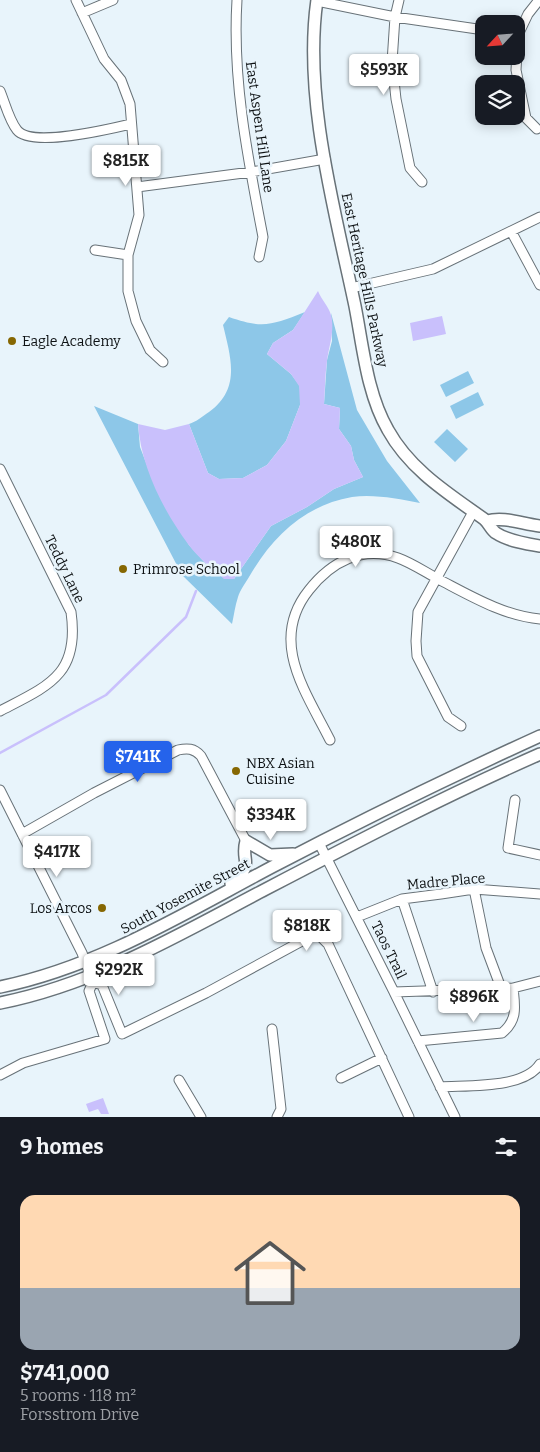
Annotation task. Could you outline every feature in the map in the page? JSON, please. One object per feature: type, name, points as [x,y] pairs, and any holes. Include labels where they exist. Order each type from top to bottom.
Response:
[{"type":"main road","name":"East Heritage Hills Parkway","points":[[317,0],[312,48],[314,91],[325,159],[372,388],[388,430],[422,474],[487,521],[496,533],[526,544],[540,546]]},
{"type":"main road","points":[[487,521],[499,518],[529,529],[540,526]]},
{"type":"main road","points":[[526,544],[529,529]]},
{"type":"main road","name":"South Yosemite Street","points":[[0,986],[46,975],[127,944],[319,843],[540,736]]},
{"type":"main road","points":[[0,1003],[51,990],[91,976],[156,947],[326,857],[540,754]]},
{"type":"main road","points":[[214,898],[241,875],[247,862],[244,847],[246,841],[270,855],[298,854]]},
{"type":"street","points":[[76,0],[104,59],[121,80],[130,104],[139,216],[128,256],[128,291],[136,321],[150,350],[163,362]]},
{"type":"street","points":[[82,13],[113,0]]},
{"type":"street","name":"East Aspen Hill Lane","points":[[237,0],[235,36],[241,112],[263,237],[259,257]]},
{"type":"street","points":[[317,0],[395,17],[475,29]]},
{"type":"street","points":[[399,0],[395,17],[392,62],[396,99],[410,168],[422,182]]},
{"type":"street","points":[[525,20],[539,0]]},
{"type":"street","points":[[516,65],[526,118],[537,129]]},
{"type":"street","points":[[0,90],[18,131],[31,138],[85,134],[131,124]]},
{"type":"street","points":[[138,187],[251,172],[325,159]]},
{"type":"street","points":[[351,288],[433,269],[540,217]]},
{"type":"street","points":[[511,231],[540,285]]},
{"type":"street","points":[[95,250],[128,256]]},
{"type":"street","name":"Teddy Lane","points":[[0,469],[71,612],[73,630],[70,654],[58,677],[46,687],[0,711]]},
{"type":"street","points":[[461,726],[448,717],[418,656],[416,641],[418,612],[438,579],[473,512]]},
{"type":"street","points":[[330,740],[296,673],[290,650],[293,618],[301,599],[320,576],[335,564],[356,555],[370,553],[396,557],[497,609],[540,619]]},
{"type":"street","points":[[22,834],[94,793],[178,750],[186,748],[192,749],[201,756],[246,841]]},
{"type":"street","points":[[0,790],[91,976]]},
{"type":"street","points":[[515,800],[508,848],[540,854]]},
{"type":"street","name":"Taos Trail","points":[[319,843],[394,992],[512,988],[540,981]]},
{"type":"street","points":[[474,890],[486,948],[501,988]]},
{"type":"street","name":"Madre Place","points":[[357,917],[402,899],[474,890],[540,894]]},
{"type":"street","points":[[402,899],[434,992]]},
{"type":"street","points":[[0,1075],[23,1063],[105,1039],[88,991],[93,982],[102,985],[122,1034],[206,993],[313,936],[320,936],[328,944],[409,1117]]},
{"type":"street","points":[[418,1041],[502,1033],[510,1026],[516,1013],[512,988]]},
{"type":"street","points":[[394,992],[455,1117]]},
{"type":"street","points":[[272,1030],[281,1109],[277,1117]]},
{"type":"street","points":[[341,1078],[382,1058]]},
{"type":"street","points":[[440,1087],[516,1081],[534,1072],[540,1064]]},
{"type":"street","points":[[179,1080],[201,1117]]},
{"type":"shaded area","points":[[318,291],[330,312],[332,321],[326,366],[324,404],[340,408],[339,429],[351,446],[354,460],[363,477],[334,489],[307,507],[271,526],[234,579],[224,579],[192,549],[170,517],[149,472],[140,440],[138,424],[165,430],[189,424],[208,473],[219,479],[243,478],[267,465],[286,441],[300,405],[299,386],[291,374],[267,354],[273,343],[293,330]]},
{"type":"shaded area","points":[[305,312],[293,330],[273,343],[267,354],[291,374],[300,386],[300,405],[286,441],[267,465],[243,478],[219,479],[208,473],[189,424],[202,417],[219,403],[230,383],[231,361],[223,325],[229,317],[251,323],[267,324]]},
{"type":"shaded area","points":[[331,313],[357,410],[387,461],[420,503],[361,496],[335,501],[305,515],[279,536],[258,562],[239,594],[232,624],[182,575],[94,406],[138,424],[140,447],[155,486],[189,545],[206,564],[234,579],[271,526],[307,507],[334,489],[363,477],[354,460],[351,446],[339,429],[340,408],[324,404],[327,360],[332,341]]},
{"type":"shaded area","points":[[442,316],[446,334],[413,341],[410,323]]},
{"type":"shaded area","points":[[468,371],[474,383],[446,397],[440,385]]},
{"type":"shaded area","points":[[478,392],[484,405],[456,419],[450,406]]},
{"type":"shaded area","points":[[447,429],[468,449],[455,462],[434,442]]},
{"type":"shaded area","points":[[103,1098],[109,1114],[101,1114],[98,1109],[89,1112],[86,1104]]},
{"type":"waterway","points":[[0,753],[106,695],[186,617],[196,591]]},
{"type":"place","name":"Eagle Academy","points":[[12,341]]},
{"type":"place","name":"Primrose School","points":[[123,569]]},
{"type":"place","name":"NBX Asian Cuisine","points":[[236,771]]},
{"type":"place","name":"Los Arcos","points":[[102,908]]}]
